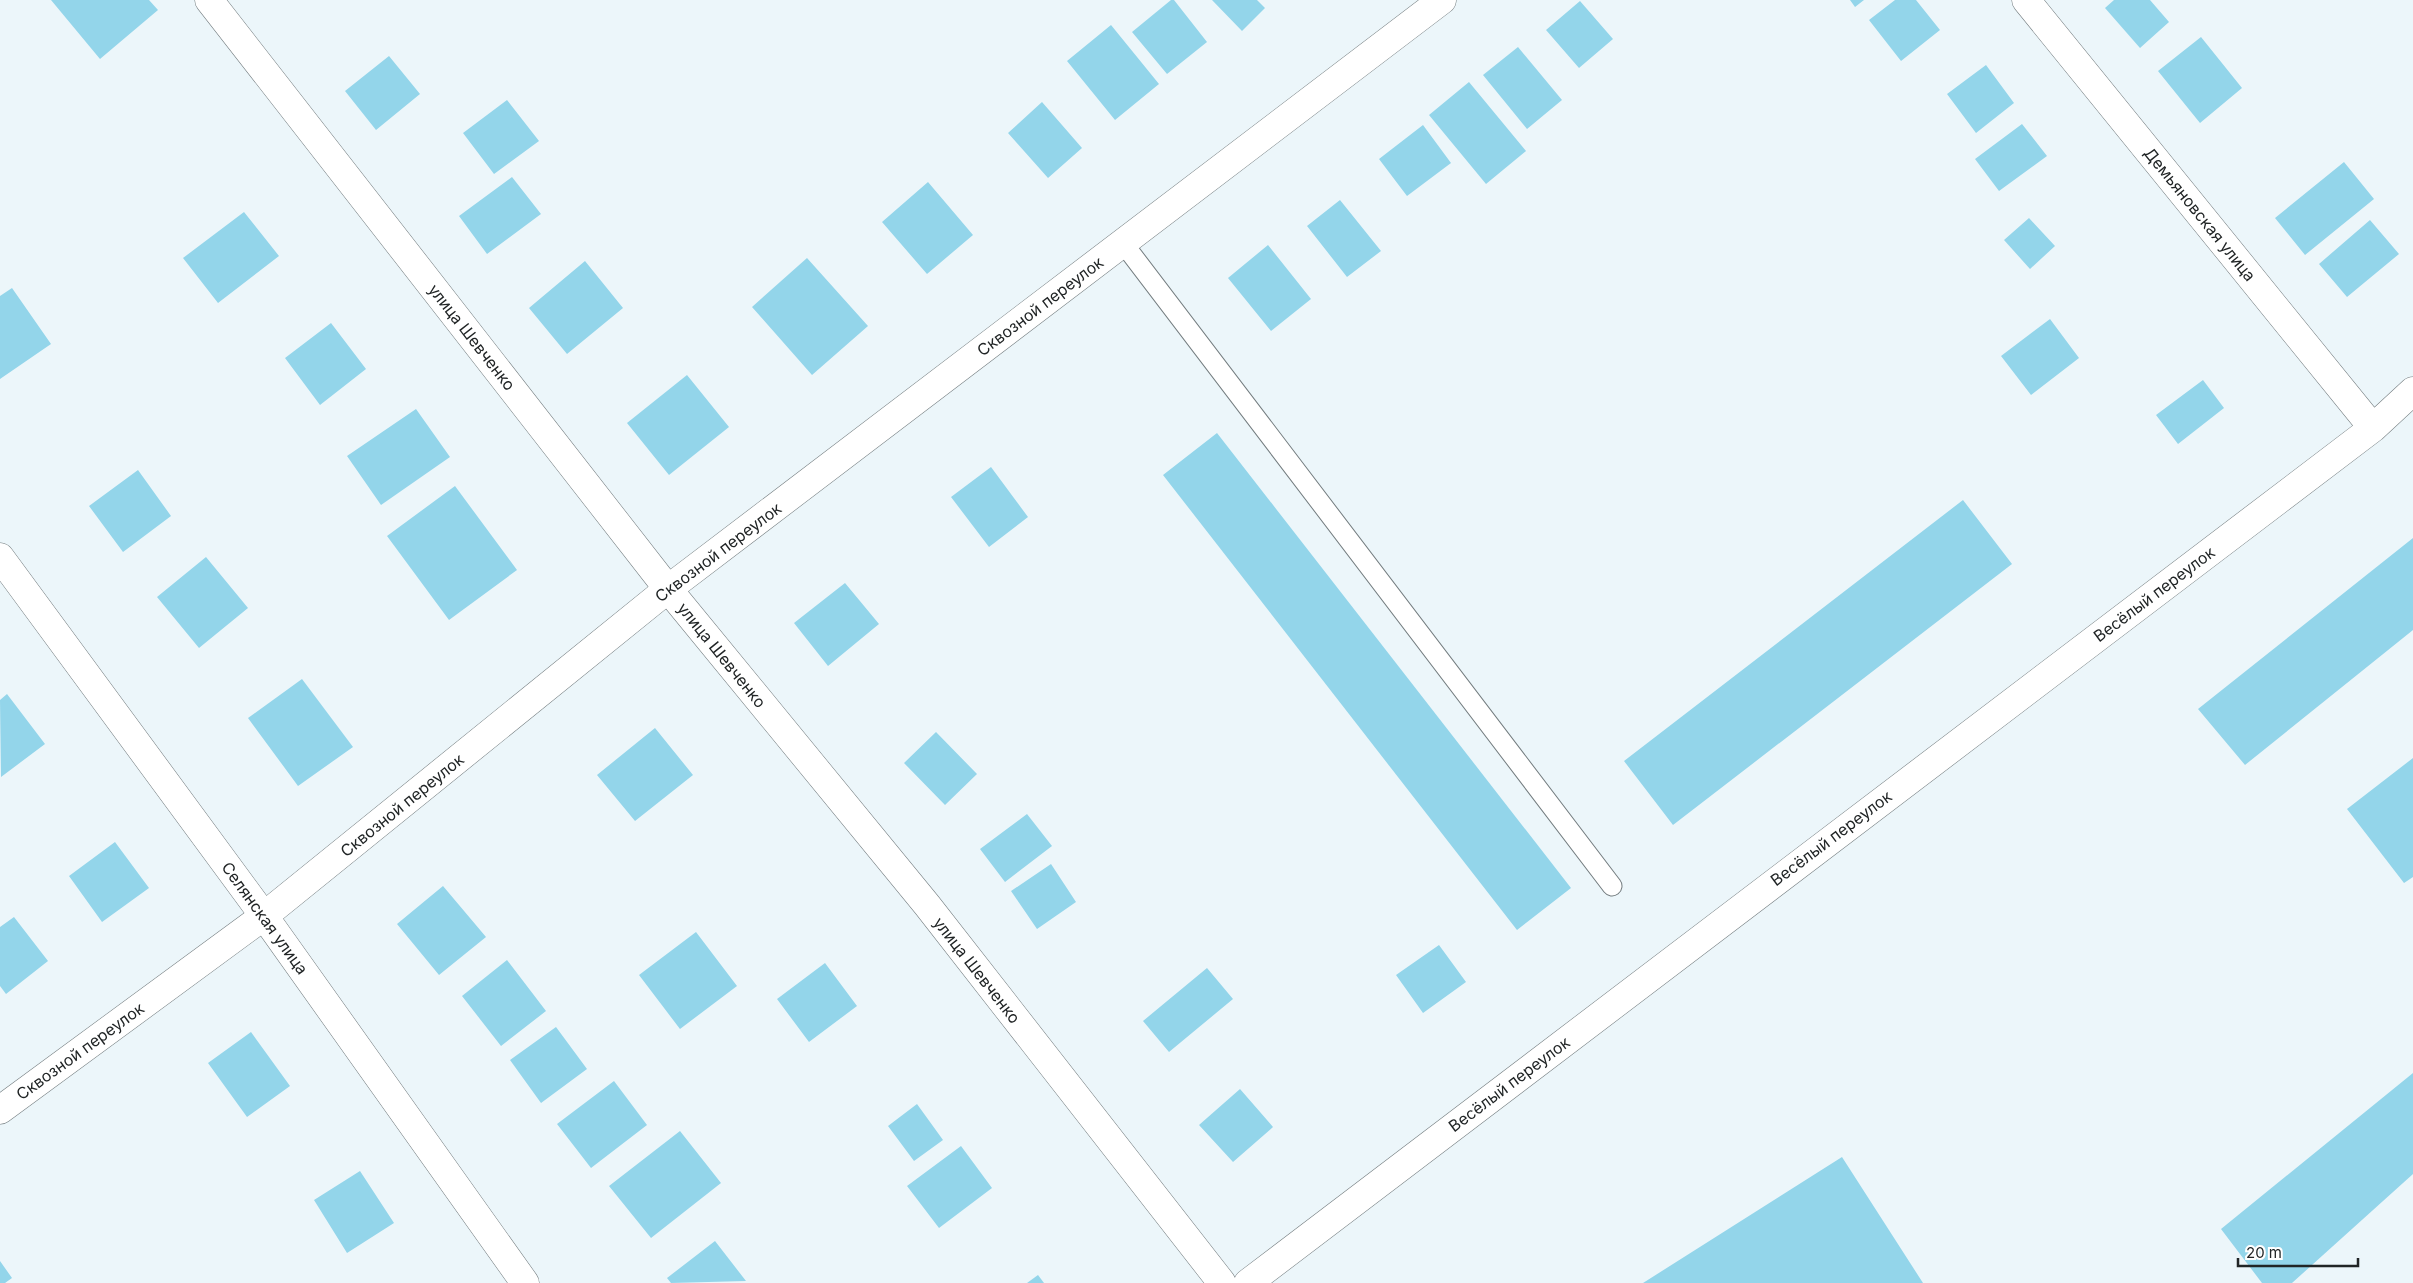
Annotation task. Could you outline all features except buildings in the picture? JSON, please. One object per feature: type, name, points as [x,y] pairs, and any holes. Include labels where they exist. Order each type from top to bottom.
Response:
[{"type":"street","name":"улица Шевченко","points":[[209,0],[668,590],[927,905],[1222,1283]]},
{"type":"street","name":"Сквозной переулок","points":[[0,1110],[264,916],[668,590],[1442,0]]},
{"type":"street","name":"Демьяновская улица","points":[[2026,0],[2373,428]]},
{"type":"street","name":"Весёлый переулок","points":[[1248,1283],[2373,428],[2413,391]]},
{"type":"street","name":"Селянская улица","points":[[0,556],[264,916],[525,1283]]},
{"type":"lane","points":[[1123,243],[1612,886]]}]
